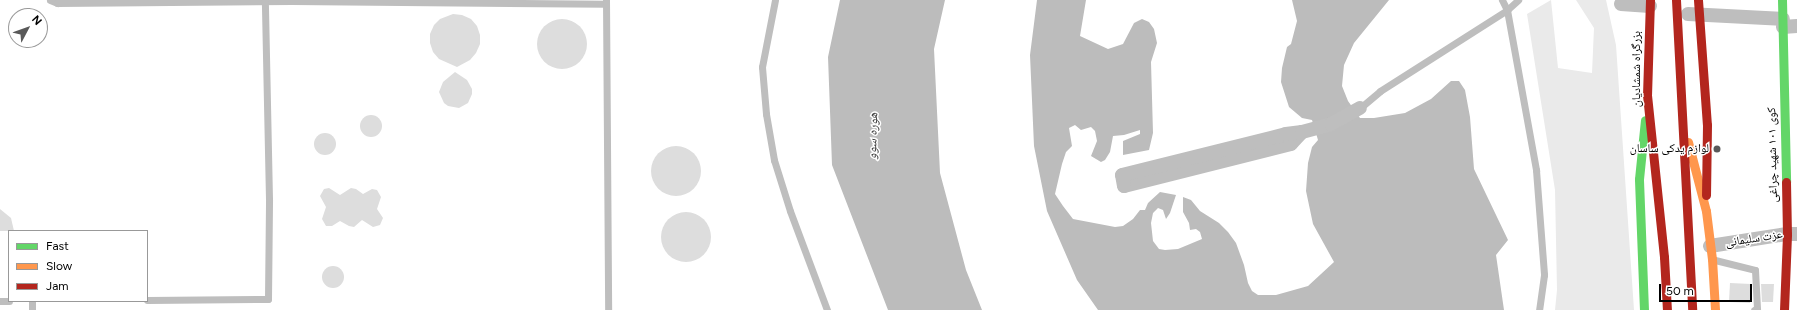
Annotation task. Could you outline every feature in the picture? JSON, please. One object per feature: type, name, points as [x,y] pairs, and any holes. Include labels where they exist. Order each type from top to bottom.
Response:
[{"type":"main road","points":[[1676,0],[1676,21],[1692,111],[1706,211],[1711,253],[1714,310]]},
{"type":"main road","points":[[1692,310],[1689,252],[1692,111],[1698,0]]},
{"type":"main road","name":"کوی ۱۰۱ شهید چراغی","points":[[1782,0],[1792,234],[1784,310]]},
{"type":"main road","name":"بزرگراه شمشادیان","points":[[1650,3],[1647,95],[1664,257],[1667,310]]},
{"type":"main road","points":[[1676,21],[1696,16]]},
{"type":"main road","points":[[1644,310],[1638,212],[1639,179],[1647,95]]},
{"type":"main road","points":[[1692,111],[1706,211]]},
{"type":"street","points":[[1620,4],[1650,3]]},
{"type":"street","points":[[1696,16],[1782,23],[1797,26]]},
{"type":"street","points":[[1302,132],[1291,144],[1124,186],[1122,175],[1332,124],[1360,108]]},
{"type":"street","name":"عزت سلیمانی","points":[[1711,253],[1792,234]]},
{"type":"lane","points":[[50,0],[57,3],[137,1],[606,2],[608,310]]},
{"type":"lane","points":[[774,0],[762,67],[766,114],[774,160],[790,212],[827,310]]},
{"type":"lane","points":[[1502,0],[1507,10],[1536,170],[1544,275],[1539,310]]},
{"type":"lane","points":[[1360,108],[1380,91],[1507,10],[1518,0]]},
{"type":"lane","points":[[148,300],[268,299],[269,199],[265,1]]},
{"type":"lane","points":[[1711,253],[1756,270],[1758,309],[1754,310]]},
{"type":"shaded area","points":[[1551,0],[1558,68],[1592,73],[1594,28],[1576,0],[1606,0],[1616,45],[1634,310],[1555,310],[1557,290],[1555,190],[1527,14]]},
{"type":"water","name":"هوره سوو","points":[[840,0],[945,0],[934,49],[940,173],[966,270],[982,310],[888,310],[832,165],[828,57]]},
{"type":"water","points":[[1037,0],[1086,0],[1080,36],[1108,49],[1123,44],[1134,23],[1142,19],[1149,22],[1154,29],[1157,43],[1151,62],[1153,133],[1149,150],[1123,155],[1123,141],[1140,134],[1140,130],[1124,135],[1113,136],[1110,152],[1105,160],[1101,162],[1091,156],[1097,141],[1095,131],[1091,127],[1081,130],[1075,125],[1069,128],[1072,146],[1066,152],[1055,194],[1073,219],[1115,227],[1123,226],[1133,219],[1140,210],[1145,210],[1148,203],[1160,192],[1176,195],[1170,213],[1166,219],[1163,210],[1158,208],[1153,213],[1151,223],[1153,241],[1159,249],[1178,249],[1202,239],[1200,232],[1196,229],[1190,230],[1189,223],[1183,212],[1183,197],[1191,200],[1200,211],[1219,223],[1228,232],[1236,243],[1244,265],[1248,283],[1252,291],[1258,295],[1276,295],[1308,286],[1334,262],[1313,224],[1306,191],[1308,163],[1312,147],[1318,140],[1312,120],[1302,118],[1289,107],[1281,82],[1282,68],[1287,47],[1291,44],[1297,21],[1292,0],[1389,0],[1354,43],[1344,65],[1342,86],[1348,101],[1360,118],[1374,118],[1405,113],[1431,99],[1451,81],[1459,81],[1465,90],[1470,117],[1474,169],[1508,240],[1496,255],[1504,310],[1098,310],[1077,280],[1047,211],[1034,146],[1030,55]]},
{"type":"building","points":[[453,14],[462,15],[471,19],[477,26],[480,35],[480,44],[476,53],[470,60],[457,67],[439,59],[433,52],[430,43],[430,34],[434,25],[440,19]]},
{"type":"building","points":[[557,19],[567,19],[580,26],[587,39],[587,49],[580,62],[567,69],[557,69],[548,65],[541,58],[537,49],[537,39],[541,30],[548,23]]},
{"type":"building","points":[[455,72],[467,80],[472,89],[472,94],[468,103],[459,108],[448,106],[444,103],[439,92],[443,82]]},
{"type":"building","points":[[371,115],[375,116],[381,122],[381,130],[375,136],[371,137],[367,136],[361,130],[360,126],[361,122],[367,116]]},
{"type":"building","points":[[325,133],[333,136],[336,144],[333,152],[325,155],[317,152],[314,144],[317,136]]},
{"type":"building","points":[[671,146],[681,146],[694,153],[701,166],[701,176],[694,189],[681,196],[671,196],[662,192],[655,185],[651,176],[651,166],[655,157],[662,150]]},
{"type":"building","points":[[329,188],[340,195],[351,188],[356,189],[363,194],[372,189],[377,190],[381,197],[377,209],[383,218],[380,225],[373,227],[362,220],[354,227],[340,221],[332,226],[326,226],[322,219],[326,207],[320,196],[324,189]]},
{"type":"building","points":[[0,209],[11,218],[14,230],[0,231]]},
{"type":"building","points":[[681,212],[691,212],[704,219],[711,232],[711,242],[704,255],[691,262],[681,262],[672,258],[665,251],[661,242],[661,232],[665,223],[672,216]]},
{"type":"building","points":[[333,266],[341,269],[344,277],[341,285],[333,288],[325,285],[322,277],[325,269]]},
{"type":"building","points":[[1730,283],[1751,284],[1750,303],[1729,302]]},
{"type":"building","points":[[1761,284],[1774,284],[1773,302],[1762,302]]},
{"type":"traffic: fast","points":[[1782,0],[1786,182]]},
{"type":"traffic: fast","points":[[1644,310],[1639,179],[1645,120]]},
{"type":"traffic: slow","points":[[1688,142],[1706,211],[1712,259],[1715,310]]},
{"type":"traffic: jam","points":[[1650,0],[1647,95],[1664,257],[1667,310]]},
{"type":"traffic: jam","points":[[1676,0],[1692,310]]},
{"type":"traffic: jam","points":[[1698,0],[1707,125],[1706,195]]},
{"type":"traffic: jam","points":[[1784,310],[1787,234],[1786,182]]},
{"type":"place","name":"لوازم یدکی ساسان","points":[[1717,149]]}]
